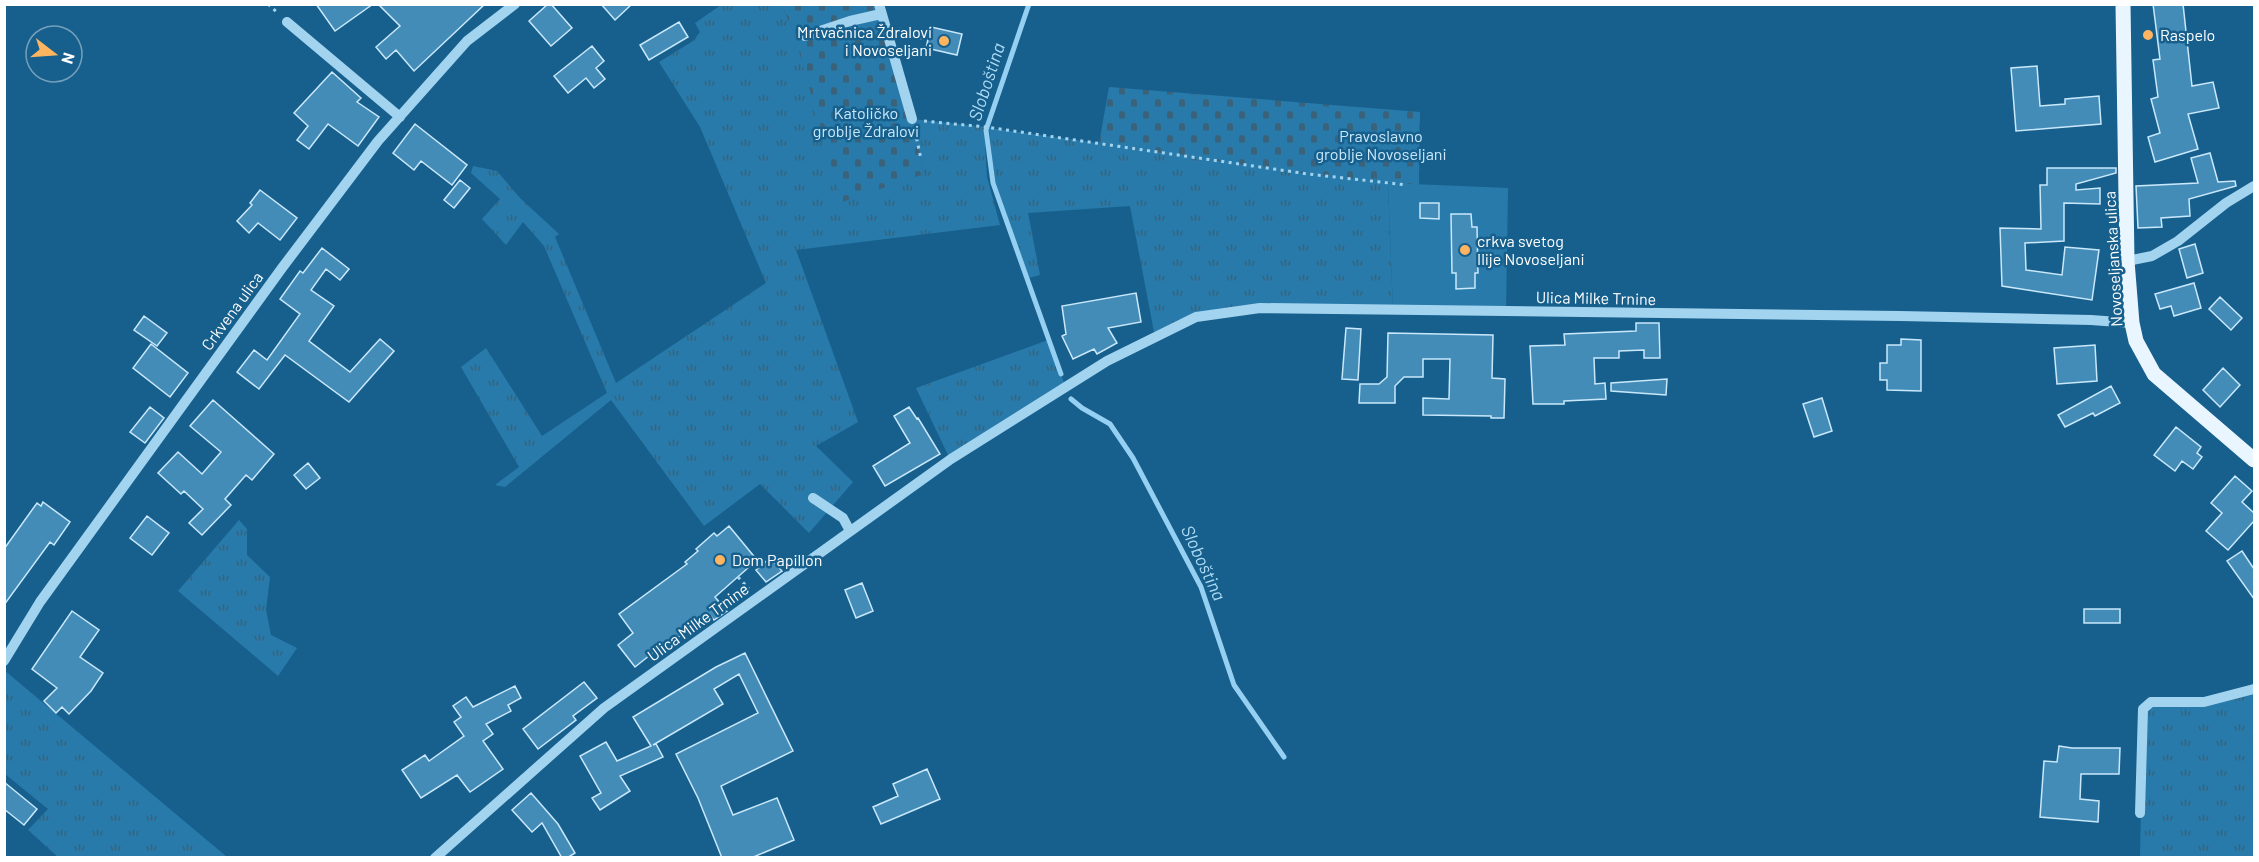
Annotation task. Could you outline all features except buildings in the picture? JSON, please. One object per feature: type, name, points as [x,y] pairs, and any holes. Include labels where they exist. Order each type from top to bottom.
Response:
[{"type":"main road","name":"Novoseljanska ulica","points":[[2123,4],[2127,261],[2132,323],[2136,341],[2154,374],[2254,460]]},
{"type":"street","name":"Crkvena ulica","points":[[4,661],[40,602],[282,268],[378,141],[466,41],[515,4]]},
{"type":"street","points":[[805,36],[880,9],[912,119]]},
{"type":"street","points":[[287,22],[399,117]]},
{"type":"street","points":[[2127,261],[2152,256],[2178,241],[2226,203],[2254,186]]},
{"type":"street","name":"Ulica Milke Trnine","points":[[435,858],[604,708],[951,459],[1107,361],[1196,317],[1260,308],[1932,316],[2132,323]]},
{"type":"street","points":[[813,498],[843,518],[850,531]]},
{"type":"street","points":[[2140,813],[2143,709],[2151,702],[2204,702],[2254,689]]},
{"type":"path","points":[[921,159],[912,119],[986,127],[1308,174],[1407,185]]},
{"type":"green space","points":[[721,5],[782,5],[793,31],[924,174],[912,119],[984,127],[987,177],[1000,225],[796,250],[858,422],[816,446],[853,482],[809,533],[760,484],[704,526],[611,400],[505,487],[495,485],[519,467],[461,367],[486,348],[542,436],[607,393],[544,246],[523,222],[506,245],[482,219],[500,199],[471,173],[473,166],[497,171],[520,198],[559,234],[555,237],[616,383],[766,283],[700,127],[659,62],[693,41],[700,32],[695,23]]},
{"type":"green space","name":"Katoličko groblje Ždralovi","points":[[782,5],[879,5],[913,121],[924,174],[842,202],[793,31]]},
{"type":"green space","name":"Pravoslavno groblje Novoseljani","points":[[1109,87],[1420,112],[1419,186],[1308,174],[1099,144]]},
{"type":"green space","points":[[989,128],[1388,183],[1393,311],[1260,308],[1196,317],[1155,337],[1130,206],[1028,213],[1040,275],[1029,278],[995,185]]},
{"type":"green space","points":[[1388,183],[1508,188],[1506,312],[1393,311]]},
{"type":"green space","points":[[1048,340],[1065,385],[949,457],[916,388]]},
{"type":"green space","points":[[239,520],[247,529],[247,555],[270,577],[266,610],[271,635],[297,648],[278,676],[178,591]]},
{"type":"green space","points":[[4,670],[227,857],[58,857],[28,830],[48,809],[5,774]]},
{"type":"green space","points":[[2254,689],[2254,857],[2140,858],[2143,709],[2151,702],[2204,702]]},
{"type":"waterway","name":"Sloboština","points":[[1029,4],[986,130],[993,183],[1061,374]]},
{"type":"waterway","name":"Sloboština","points":[[1071,399],[1110,424],[1133,458],[1201,587],[1234,685],[1284,757]]},
{"type":"place","name":"Raspelo","points":[[2148,35]]},
{"type":"place","name":"Mrtvačnica Ždralovi i Novoseljani","points":[[944,41]]},
{"type":"place","name":"crkva svetog Ilije Novoseljani","points":[[1465,250]]},
{"type":"place","name":"Dom Papillon","points":[[720,560]]}]
